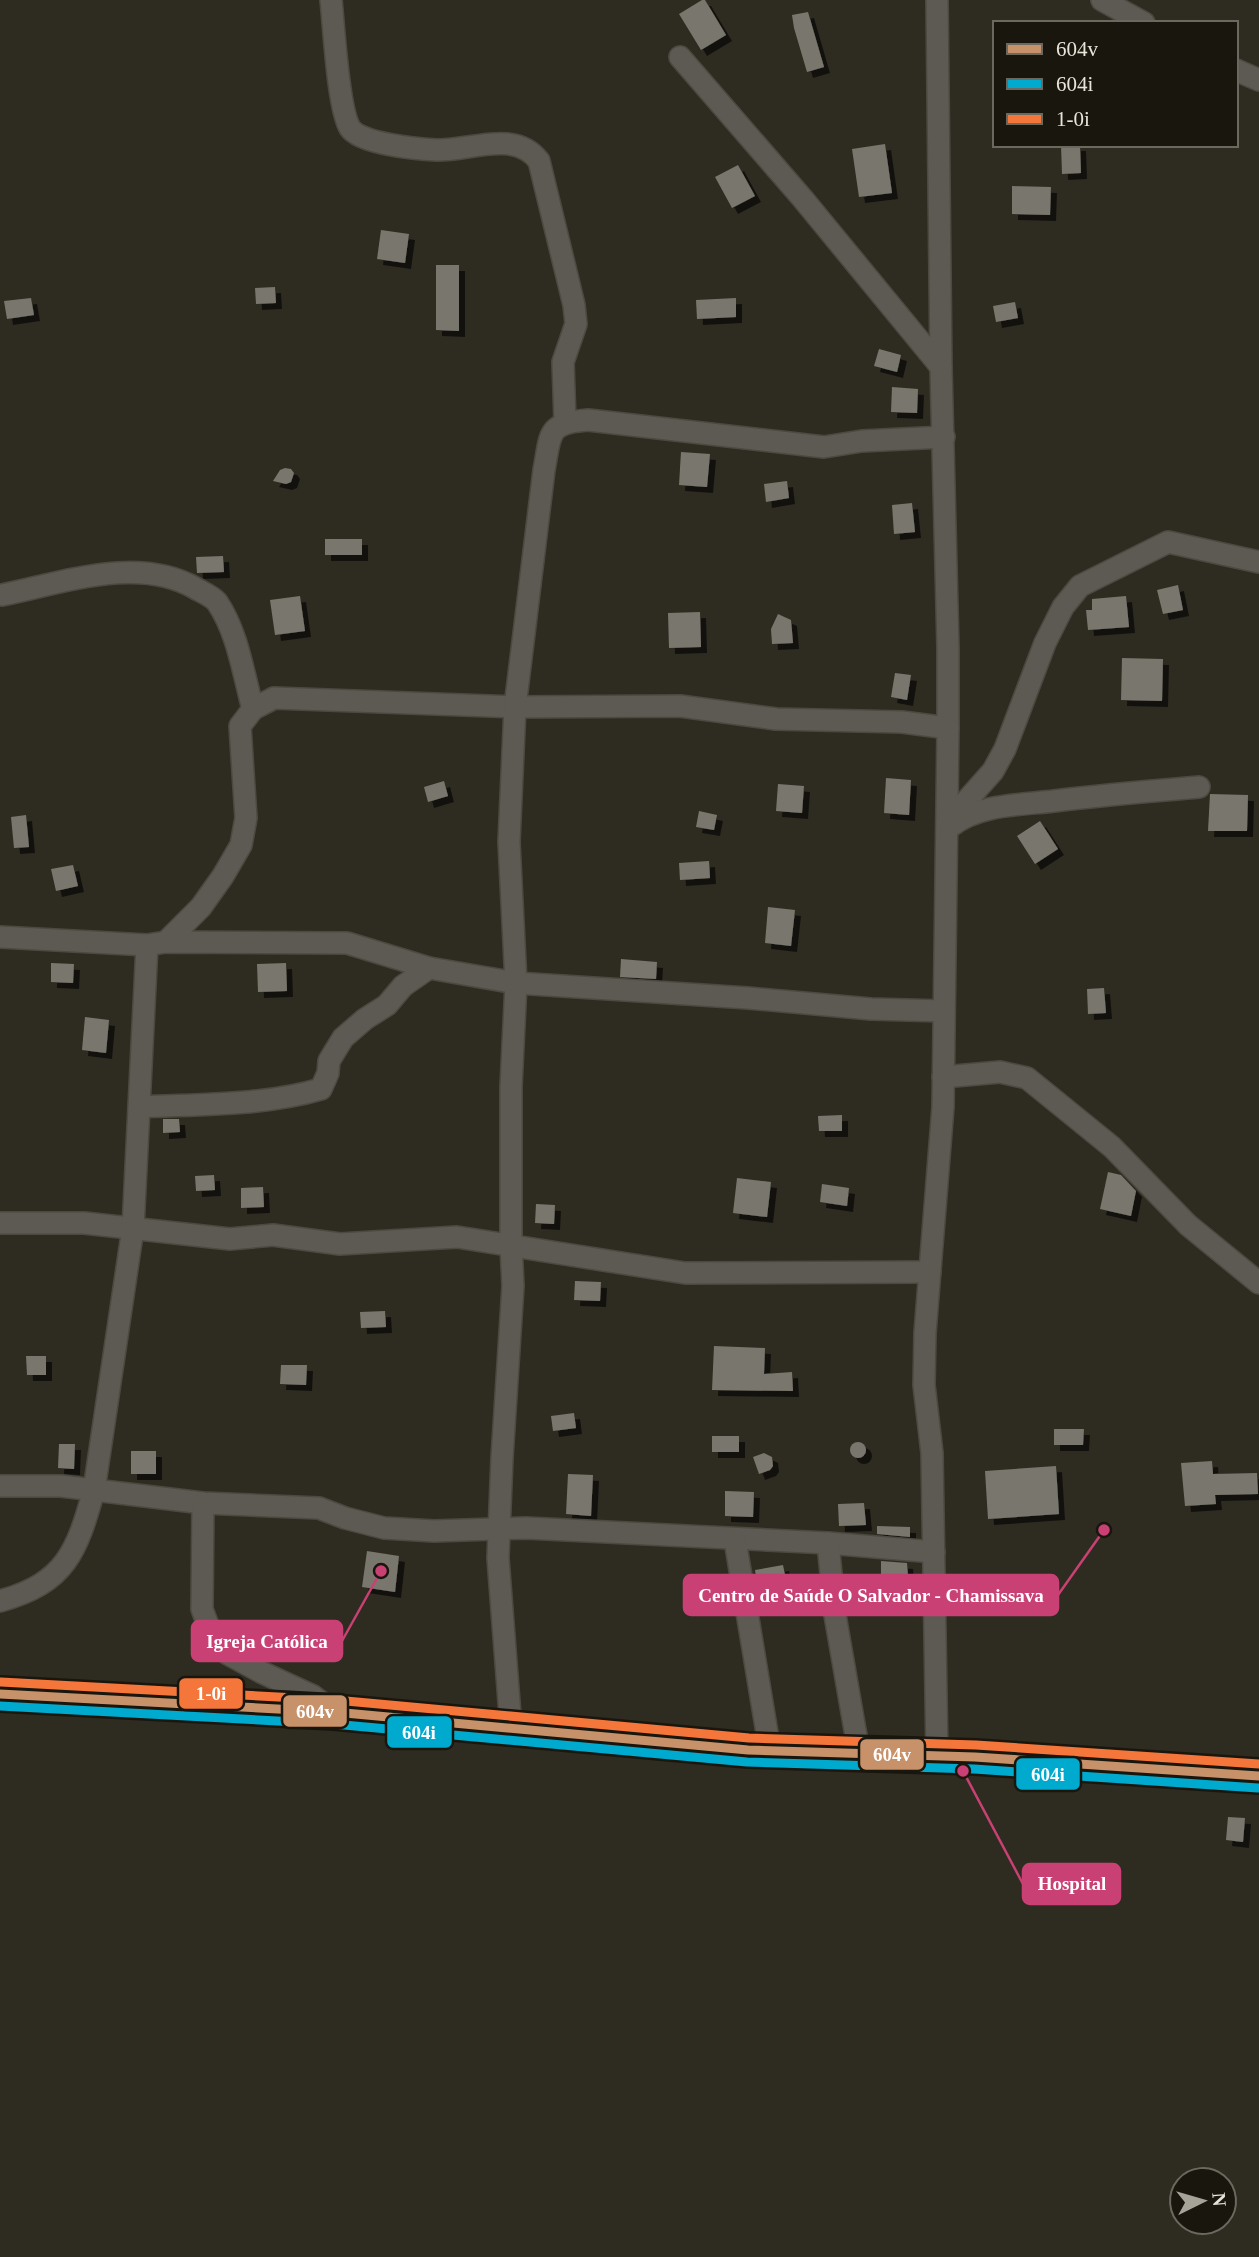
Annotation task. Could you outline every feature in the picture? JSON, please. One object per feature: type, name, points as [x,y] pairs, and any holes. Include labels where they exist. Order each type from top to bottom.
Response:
[{"type":"street","points":[[331,0],[343,111],[351,129],[370,141],[438,150],[499,144],[519,145],[531,151],[538,161],[574,305],[576,324],[563,362],[565,422]]},
{"type":"street","points":[[937,0],[948,728],[953,824],[943,1077],[924,1385],[932,1453],[937,1756]]},
{"type":"street","points":[[1102,0],[1140,21]]},
{"type":"street","points":[[680,57],[803,199],[941,367]]},
{"type":"street","points":[[1238,70],[1259,80]]},
{"type":"street","points":[[511,1728],[498,1559],[513,1286],[511,1087],[516,984],[509,842],[515,707],[549,442],[555,428],[565,422],[588,420],[824,447],[862,441],[944,437]]},
{"type":"street","points":[[953,824],[961,807],[993,771],[1005,749],[1045,643],[1063,607],[1080,586],[1168,542],[1259,562]]},
{"type":"street","points":[[2,596],[126,571],[162,574],[183,581],[215,599],[232,630],[253,709]]},
{"type":"street","points":[[0,1601],[45,1584],[73,1553],[85,1524],[94,1490],[133,1228],[139,1107],[156,944],[201,906],[241,845],[246,818],[240,726],[253,709],[274,698],[515,707],[680,706],[776,719],[901,722],[948,728]]},
{"type":"street","points":[[953,824],[982,810],[1199,787]]},
{"type":"street","points":[[0,937],[156,944],[347,943],[429,968],[516,984],[748,998],[871,1009],[944,1011]]},
{"type":"street","points":[[139,1107],[246,1101],[304,1094],[321,1089],[330,1060],[343,1038],[387,1005],[403,986],[429,968]]},
{"type":"street","points":[[943,1077],[1000,1072],[1027,1078],[1112,1147],[1188,1225],[1259,1283]]},
{"type":"street","points":[[0,1223],[84,1223],[230,1239],[273,1235],[340,1244],[457,1237],[685,1273],[930,1272]]},
{"type":"street","points":[[0,1486],[61,1486],[203,1503],[318,1508],[384,1528],[434,1531],[526,1528],[828,1543],[934,1552]]},
{"type":"street","points":[[203,1503],[202,1609],[210,1631],[228,1654],[313,1696],[334,1712]]},
{"type":"street","points":[[735,1540],[770,1751]]},
{"type":"street","points":[[828,1543],[835,1615],[859,1753]]},
{"type":"street","points":[[0,1695],[334,1712],[770,1751],[937,1756],[1259,1776]]},
{"type":"building","points":[[705,0],[726,35],[701,50],[679,14]]},
{"type":"building","points":[[808,12],[824,67],[807,72],[792,15]]},
{"type":"building","points":[[885,144],[892,193],[859,197],[852,149]]},
{"type":"building","points":[[1061,147],[1080,147],[1081,173],[1062,174]]},
{"type":"building","points":[[738,165],[755,196],[732,208],[715,177]]},
{"type":"building","points":[[1012,186],[1051,187],[1050,215],[1012,214]]},
{"type":"building","points":[[381,230],[409,234],[405,263],[377,259]]},
{"type":"building","points":[[436,265],[459,265],[459,331],[436,330]]},
{"type":"building","points":[[275,287],[276,303],[256,304],[255,288]]},
{"type":"building","points":[[31,298],[34,315],[7,319],[4,301]]},
{"type":"building","points":[[736,298],[736,317],[697,319],[696,300]]},
{"type":"building","points":[[1015,302],[1018,318],[996,322],[993,306]]},
{"type":"building","points":[[879,349],[901,355],[897,372],[874,366]]},
{"type":"building","points":[[892,387],[918,389],[917,413],[891,412]]},
{"type":"building","points":[[681,452],[710,454],[707,487],[679,485]]},
{"type":"building","points":[[285,468],[294,473],[291,482],[286,484],[273,481],[280,470]]},
{"type":"building","points":[[787,481],[789,498],[766,502],[764,484]]},
{"type":"building","points":[[912,503],[915,532],[894,534],[892,505]]},
{"type":"building","points":[[325,539],[362,539],[362,555],[325,555]]},
{"type":"building","points":[[223,556],[224,572],[197,573],[196,557]]},
{"type":"building","points":[[1178,585],[1183,610],[1163,614],[1157,590]]},
{"type":"building","points":[[300,596],[305,631],[275,635],[270,600]]},
{"type":"building","points":[[1126,596],[1129,627],[1088,630],[1086,610],[1092,610],[1092,599]]},
{"type":"building","points":[[700,612],[701,647],[669,648],[668,613]]},
{"type":"building","points":[[778,614],[791,620],[793,643],[772,644],[771,629]]},
{"type":"building","points":[[1122,658],[1163,659],[1162,701],[1121,700]]},
{"type":"building","points":[[895,673],[911,675],[907,700],[891,697]]},
{"type":"building","points":[[886,778],[911,780],[909,815],[884,813]]},
{"type":"building","points":[[444,781],[448,796],[428,802],[424,787]]},
{"type":"building","points":[[778,784],[804,786],[802,813],[776,811]]},
{"type":"building","points":[[1210,794],[1248,795],[1247,831],[1208,831]]},
{"type":"building","points":[[699,811],[717,815],[714,830],[696,827]]},
{"type":"building","points":[[26,815],[29,847],[14,848],[11,817]]},
{"type":"building","points":[[1040,821],[1058,849],[1035,864],[1017,836]]},
{"type":"building","points":[[709,861],[710,878],[680,880],[679,863]]},
{"type":"building","points":[[73,865],[78,886],[56,891],[51,869]]},
{"type":"building","points":[[768,907],[795,910],[791,946],[765,943]]},
{"type":"building","points":[[621,959],[657,962],[656,979],[620,977]]},
{"type":"building","points":[[51,963],[74,964],[73,983],[51,982]]},
{"type":"building","points":[[286,963],[287,991],[258,992],[257,964]]},
{"type":"building","points":[[1104,988],[1106,1013],[1088,1014],[1087,989]]},
{"type":"building","points":[[85,1017],[109,1020],[106,1053],[82,1050]]},
{"type":"building","points":[[842,1115],[842,1131],[819,1131],[818,1116]]},
{"type":"building","points":[[163,1119],[179,1119],[180,1132],[163,1133]]},
{"type":"building","points":[[1108,1172],[1121,1175],[1136,1191],[1131,1216],[1100,1209]]},
{"type":"building","points":[[214,1175],[215,1190],[196,1191],[195,1176]]},
{"type":"building","points":[[737,1178],[771,1182],[767,1217],[733,1213]]},
{"type":"building","points":[[822,1184],[849,1188],[847,1206],[820,1202]]},
{"type":"building","points":[[263,1187],[264,1207],[241,1208],[241,1188]]},
{"type":"building","points":[[536,1204],[555,1205],[554,1224],[535,1223]]},
{"type":"building","points":[[575,1281],[601,1282],[600,1301],[574,1300]]},
{"type":"building","points":[[385,1311],[386,1327],[361,1328],[360,1312]]},
{"type":"building","points":[[714,1346],[765,1348],[764,1374],[792,1372],[793,1391],[712,1390]]},
{"type":"building","points":[[26,1356],[46,1356],[46,1375],[27,1375]]},
{"type":"building","points":[[281,1365],[307,1365],[306,1385],[280,1384]]},
{"type":"building","points":[[574,1413],[576,1428],[553,1431],[551,1416]]},
{"type":"building","points":[[1054,1429],[1084,1429],[1083,1445],[1054,1445]]},
{"type":"building","points":[[712,1436],[739,1436],[739,1452],[712,1452]]},
{"type":"building","points":[[855,1442],[861,1442],[866,1450],[864,1456],[855,1458],[850,1453],[850,1447]]},
{"type":"building","points":[[59,1444],[75,1444],[74,1469],[58,1468]]},
{"type":"building","points":[[131,1451],[156,1451],[156,1474],[131,1474]]},
{"type":"building","points":[[764,1453],[772,1457],[773,1466],[759,1474],[753,1457]]},
{"type":"building","points":[[1212,1461],[1213,1474],[1257,1473],[1258,1494],[1215,1495],[1216,1504],[1185,1506],[1181,1463]]},
{"type":"building","points":[[1056,1466],[1059,1514],[988,1519],[985,1471]]},
{"type":"building","points":[[568,1474],[593,1475],[591,1516],[566,1514]]},
{"type":"building","points":[[725,1491],[754,1492],[753,1517],[725,1516]]},
{"type":"building","points":[[864,1503],[866,1525],[839,1526],[838,1504]]},
{"type":"building","points":[[877,1526],[910,1527],[910,1537],[877,1534]]},
{"type":"building","points":[[367,1551],[399,1556],[395,1592],[362,1587]]},
{"type":"building","points":[[881,1561],[907,1563],[908,1576],[881,1576]]},
{"type":"building","points":[[783,1565],[787,1585],[758,1590],[755,1570]]},
{"type":"building","points":[[1228,1817],[1245,1818],[1243,1842],[1226,1840]]},
{"type":"transit line","name":"1-0i","points":[[1,1682],[335,1700],[749,1738],[976,1745],[1259,1764]]},
{"type":"transit line","name":"604v","points":[[0,1694],[334,1712],[748,1750],[975,1757],[1259,1776]]},
{"type":"transit line","name":"604i","points":[[0,1706],[333,1724],[747,1762],[974,1769],[1258,1788]]},
{"type":"place","name":"Centro de Saúde O Salvador - Chamissava","points":[[1104,1530]]},
{"type":"place","name":"Igreja Católica","points":[[381,1571]]},
{"type":"place","name":"Hospital","points":[[963,1771]]}]
